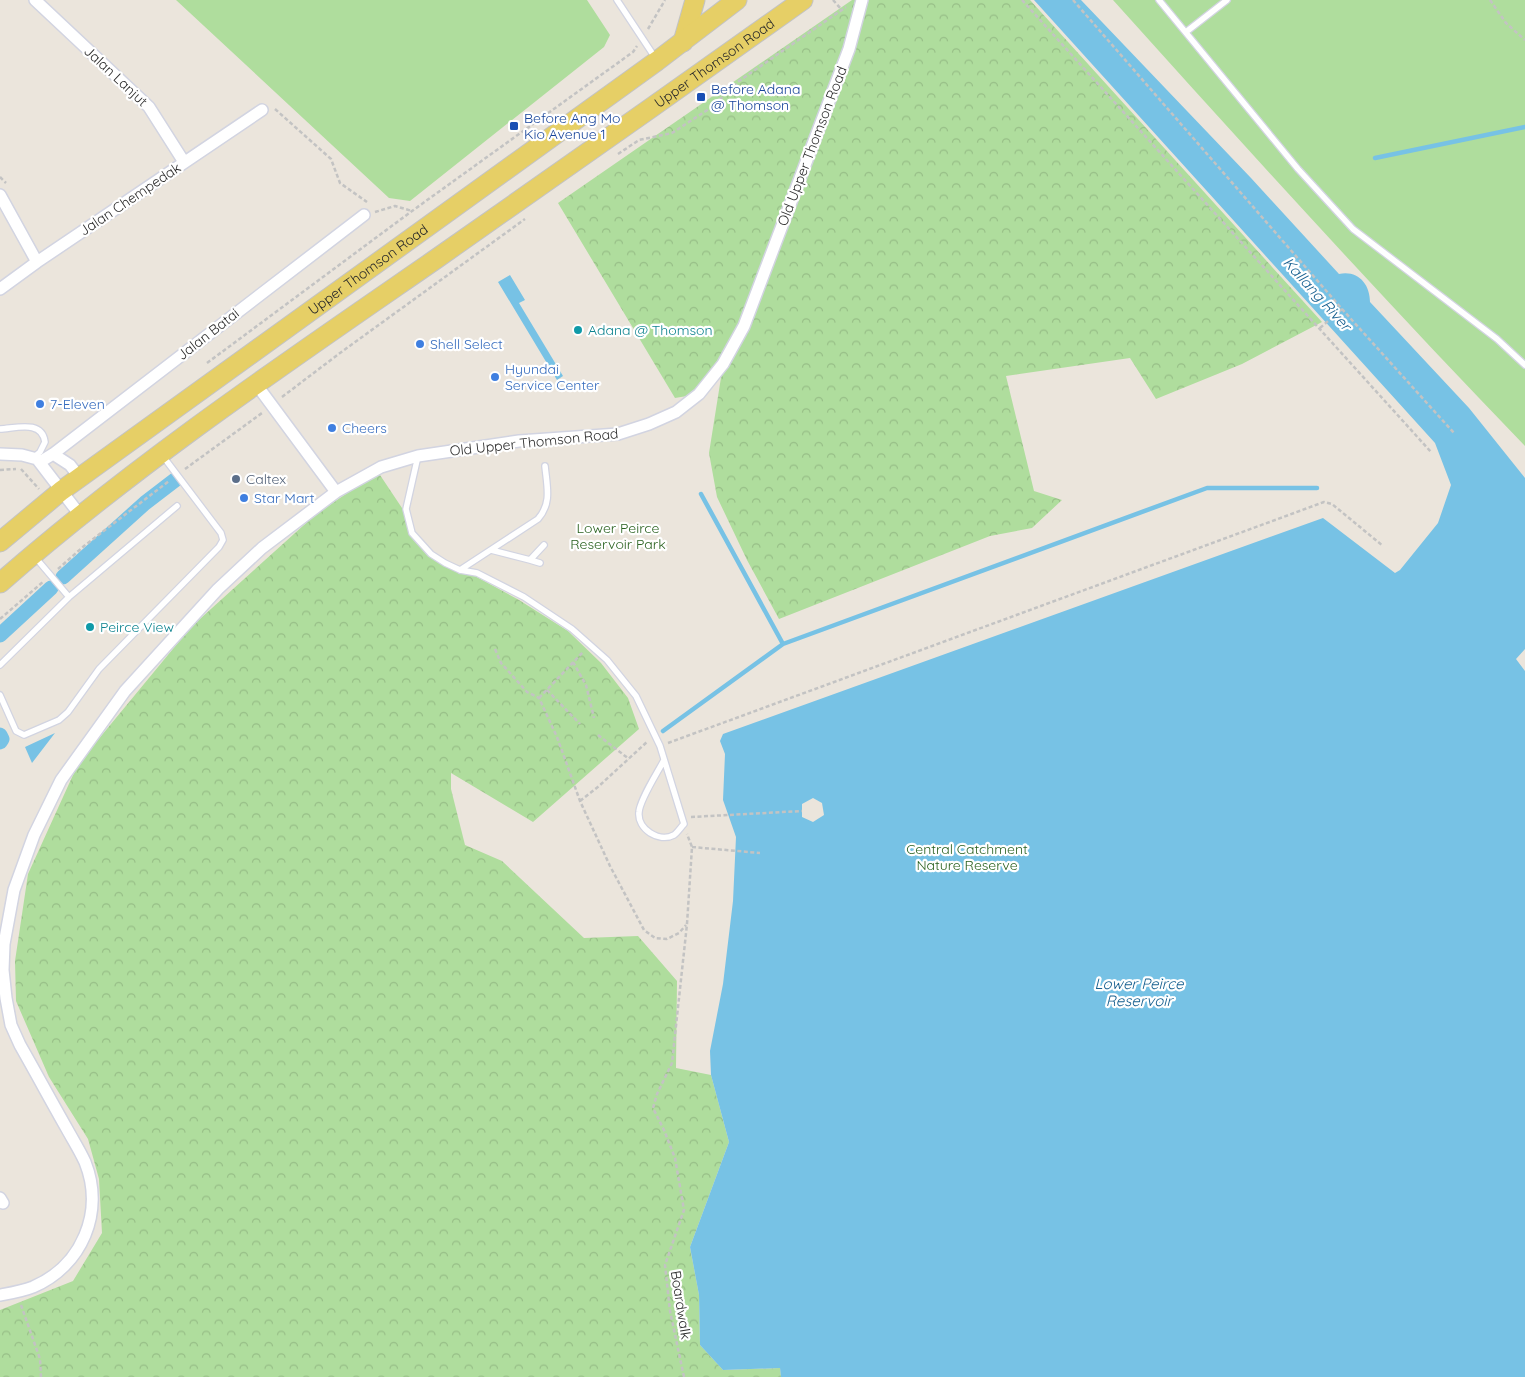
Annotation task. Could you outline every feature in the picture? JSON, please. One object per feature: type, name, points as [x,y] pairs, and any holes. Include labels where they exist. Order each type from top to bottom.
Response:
[{"type":"main road","points":[[683,42],[695,0]]},
{"type":"main road","name":"Upper Thomson Road","points":[[0,542],[61,491],[658,61],[737,0]]},
{"type":"main road","name":"Upper Thomson Road","points":[[0,583],[80,515],[161,453],[256,384],[691,81],[790,4]]},
{"type":"street","name":"Jalan Lanjut","points":[[35,0],[149,106],[184,162]]},
{"type":"street","name":"Old Upper Thomson Road","points":[[0,1295],[32,1287],[61,1269],[74,1255],[85,1238],[91,1214],[92,1195],[85,1163],[20,1045],[11,1025],[3,970],[4,944],[14,890],[34,835],[61,780],[130,685],[218,589],[262,548],[336,492],[381,467],[418,456],[520,441],[618,434],[649,424],[676,412],[699,394],[723,364],[744,326],[849,49],[862,0]]},
{"type":"street","name":"Jalan Chempedak","points":[[0,289],[262,110]]},
{"type":"street","points":[[0,195],[37,262]]},
{"type":"street","name":"Jalan Batai","points":[[37,459],[53,454],[364,215]]},
{"type":"street","points":[[256,384],[336,492]]},
{"type":"street","points":[[0,454],[11,453],[37,459],[80,515]]},
{"type":"street","points":[[53,454],[70,465],[80,478]]},
{"type":"lane","points":[[617,0],[658,61]]},
{"type":"lane","points":[[1159,0],[1298,169],[1353,229],[1497,339],[1525,365]]},
{"type":"lane","points":[[1186,32],[1227,0]]},
{"type":"lane","points":[[0,429],[28,427],[39,429],[45,442],[37,459]]},
{"type":"lane","points":[[0,695],[16,731],[24,735],[59,720],[68,712],[99,669],[223,540],[222,533],[161,453]]},
{"type":"lane","points":[[418,456],[406,509],[412,533],[431,554],[460,570],[477,573],[524,597],[572,629],[607,660],[636,696],[660,746],[683,821],[674,835],[662,838],[650,834],[643,826],[638,814],[640,805],[664,760]]},
{"type":"lane","points":[[460,570],[538,520],[548,504],[545,466]]},
{"type":"lane","points":[[0,664],[69,597],[177,506]]},
{"type":"lane","points":[[530,560],[544,545]]},
{"type":"lane","points":[[491,550],[540,563]]},
{"type":"lane","points":[[32,555],[69,597]]},
{"type":"path","points":[[205,364],[412,211],[633,52],[665,0]]},
{"type":"path","points":[[617,154],[639,140],[672,133],[712,107],[739,81],[842,10],[833,0]]},
{"type":"path","points":[[1022,0],[1431,452]]},
{"type":"path","points":[[1073,0],[1342,309],[1454,433]]},
{"type":"path","points":[[1490,0],[1506,22],[1525,40]]},
{"type":"path","points":[[262,110],[270,104],[331,159],[340,183],[380,211],[395,206],[412,211]]},
{"type":"path","points":[[0,619],[84,546],[177,474],[531,214]]},
{"type":"path","points":[[1320,328],[1342,309]]},
{"type":"path","points":[[0,470],[23,469],[39,490]]},
{"type":"path","points":[[660,746],[1324,502],[1332,504],[1383,546]]},
{"type":"path","points":[[539,698],[590,645]]},
{"type":"path","points":[[495,649],[501,663],[527,692],[539,698],[557,737],[580,801],[610,866],[644,930],[654,938],[667,939],[679,933],[687,924],[692,847],[683,821],[802,811]]},
{"type":"path","points":[[573,662],[586,685],[594,718]]},
{"type":"path","points":[[547,690],[580,724]]},
{"type":"path","points":[[598,735],[629,759]]},
{"type":"path","points":[[580,801],[655,735]]},
{"type":"path","points":[[692,847],[760,853]]},
{"type":"path","name":"Boardwalk","points":[[684,1377],[670,1311],[665,1265],[684,1210],[675,1158],[653,1108],[657,1094],[672,1063],[687,924]]},
{"type":"path","points":[[16,1291],[40,1360],[40,1377]]},
{"type":"green space","points":[[176,0],[587,0],[610,35],[604,47],[410,201],[389,198]]},
{"type":"green space","points":[[852,0],[1030,0],[1322,322],[1242,364],[1156,399],[1130,358],[1006,376],[1034,491],[1062,500],[1032,528],[990,536],[779,619],[747,560],[717,497],[709,453],[723,365],[699,394],[675,398],[558,203]]},
{"type":"green space","points":[[1113,0],[1525,0],[1525,446],[1420,336]]},
{"type":"green space","points":[[378,472],[406,514],[421,544],[438,558],[451,563],[519,600],[568,631],[601,663],[628,698],[639,729],[533,822],[451,773],[451,789],[465,845],[502,861],[584,938],[638,936],[677,981],[676,1068],[711,1075],[729,1142],[690,1247],[699,1295],[700,1345],[723,1370],[780,1368],[781,1377],[0,1377],[0,1310],[73,1281],[102,1233],[99,1179],[88,1139],[49,1077],[16,1001],[15,961],[28,874],[78,764],[191,627],[315,515]]},
{"type":"water","name":"Lower Peirce Reservoir","points":[[1034,0],[1081,0],[1251,178],[1339,274],[1352,274],[1362,280],[1368,289],[1370,302],[1469,408],[1525,478],[1525,649],[1516,659],[1525,671],[1525,1377],[781,1377],[780,1368],[723,1370],[700,1345],[699,1295],[690,1247],[729,1142],[711,1075],[710,1051],[723,984],[733,901],[736,837],[723,800],[725,754],[720,741],[723,734],[1323,518],[1395,573],[1400,570],[1438,523],[1451,485],[1435,443]]},
{"type":"water","points":[[510,275],[525,300],[519,303],[563,376],[557,380],[498,282]]},
{"type":"water","points":[[55,733],[32,763],[25,747]]},
{"type":"pier","points":[[813,798],[822,803],[824,815],[813,822],[802,817],[802,804]]},
{"type":"waterway","points":[[1375,158],[1525,127]]},
{"type":"waterway","points":[[63,577],[145,503],[175,480]]},
{"type":"waterway","points":[[701,494],[783,644],[1207,488],[1317,488]]},
{"type":"waterway","points":[[0,635],[51,588]]},
{"type":"waterway","points":[[663,731],[783,644]]},
{"type":"waterway","points":[[0,735],[2,739],[0,742]]},
{"type":"place","name":"Before Adana @ Thomson","points":[[701,97]]},
{"type":"place","name":"Before Ang Mo Kio Avenue 1","points":[[514,126]]},
{"type":"place","name":"Adana @ Thomson","points":[[578,330]]},
{"type":"place","name":"Shell Select","points":[[420,344]]},
{"type":"place","name":"Hyundai Service Center","points":[[495,377]]},
{"type":"place","name":"7-Eleven","points":[[40,404]]},
{"type":"place","name":"Cheers","points":[[332,428]]},
{"type":"place","name":"Caltex","points":[[236,479]]},
{"type":"place","name":"Star Mart","points":[[244,498]]},
{"type":"place","name":"Peirce View","points":[[90,627]]},
{"type":"water label","name":"Kallang River","points":[[1317,294]]},
{"type":"park label","name":"Lower Peirce Reservoir Park","points":[[618,536]]},
{"type":"park label","name":"Central Catchment Nature Reserve","points":[[967,858]]}]
